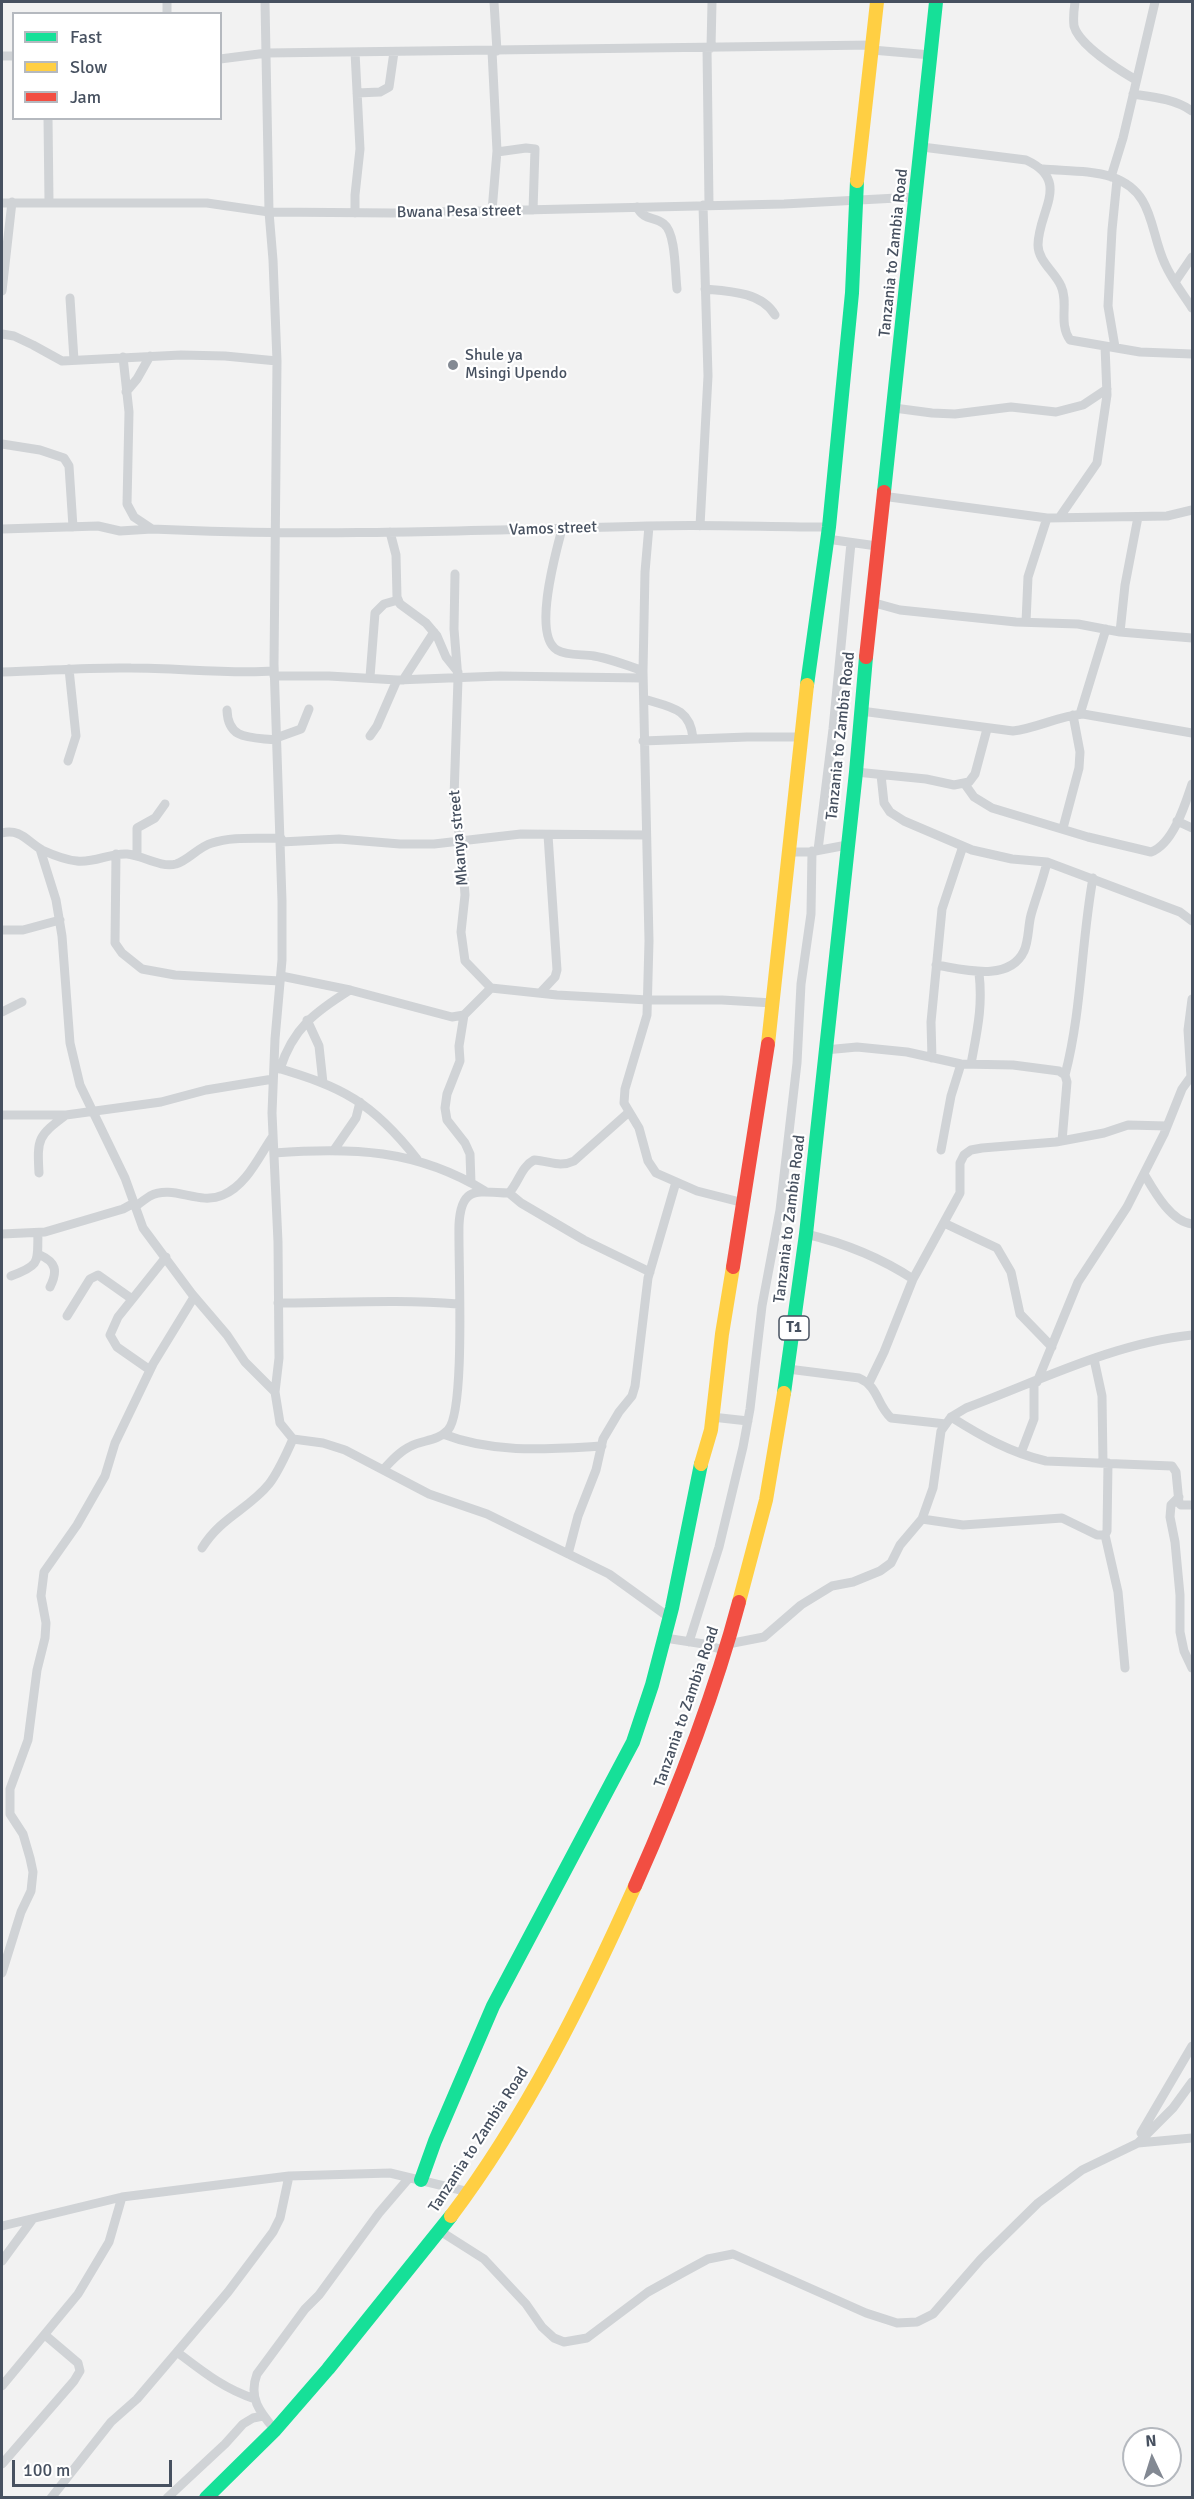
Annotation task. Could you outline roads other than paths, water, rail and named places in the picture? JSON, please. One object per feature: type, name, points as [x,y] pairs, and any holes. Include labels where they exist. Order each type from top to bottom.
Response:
[{"type":"main road","points":[[415,2179],[435,2141],[493,2006],[633,1742],[652,1685],[669,1618],[712,1417],[722,1334],[773,1003],[800,737],[828,533],[852,293],[855,200],[877,2]]},
{"type":"main road","name":"Tanzania to Zambia Road","points":[[206,2498],[275,2430],[328,2369],[440,2231],[469,2192],[534,2087],[597,1971],[676,1793],[727,1648],[766,1500],[788,1369],[806,1234],[856,772],[882,496],[894,408],[936,2]]},
{"type":"street","points":[[265,2],[269,212],[277,361],[274,673],[281,840],[277,1068]]},
{"type":"street","points":[[492,211],[496,152],[494,2]]},
{"type":"street","points":[[700,526],[708,375],[705,289],[709,48],[712,2]]},
{"type":"street","points":[[1075,2],[1075,27],[1079,35],[1102,57],[1136,80]]},
{"type":"street","points":[[1059,518],[1096,463],[1107,389],[1110,346],[1108,306],[1114,178],[1155,2]]},
{"type":"street","points":[[222,58],[267,53],[709,48],[873,48],[931,55]]},
{"type":"street","points":[[355,213],[360,149],[356,52]]},
{"type":"street","points":[[357,93],[380,92],[389,87],[394,52]]},
{"type":"street","points":[[1133,94],[1163,99],[1192,109]]},
{"type":"street","points":[[48,120],[49,201]]},
{"type":"street","points":[[922,147],[1026,160],[1042,169],[1114,178],[1129,185],[1141,196],[1150,211],[1158,248],[1174,282],[1192,308]]},
{"type":"street","points":[[496,152],[535,149],[533,210]]},
{"type":"street","points":[[1042,169],[1050,180],[1050,191],[1038,245],[1040,255],[1062,286],[1065,333],[1070,340],[1140,352],[1192,354]]},
{"type":"street","name":"Bwana Pesa street","points":[[2,203],[207,202],[269,212],[355,213],[533,210],[916,197]]},
{"type":"street","points":[[2,291],[12,202]]},
{"type":"street","points":[[637,207],[645,217],[659,221],[667,228],[672,240],[677,289]]},
{"type":"street","points":[[1174,282],[1192,257]]},
{"type":"street","points":[[705,289],[751,297],[770,307],[775,315]]},
{"type":"street","points":[[70,298],[74,360]]},
{"type":"street","points":[[2,334],[14,336],[62,361],[150,356],[225,356],[277,361]]},
{"type":"street","points":[[126,392],[137,379],[150,356]]},
{"type":"street","points":[[123,357],[129,446],[125,490],[127,504],[134,517],[152,529]]},
{"type":"street","points":[[894,408],[955,414],[1011,407],[1056,412],[1083,405],[1107,389]]},
{"type":"street","points":[[2,444],[40,450],[64,458],[69,466],[74,527]]},
{"type":"street","points":[[882,496],[1047,518],[1167,516],[1191,511]]},
{"type":"street","points":[[1120,632],[1125,585],[1138,517]]},
{"type":"street","points":[[1026,622],[1028,577],[1047,518]]},
{"type":"street","name":"Vamos street","points":[[2,529],[98,526],[120,531],[152,529],[390,532],[700,526],[828,533],[851,543],[877,546]]},
{"type":"street","points":[[649,526],[645,572],[643,675],[649,941],[648,1000],[647,1014],[625,1089],[624,1102],[639,1128],[648,1161],[656,1173],[697,1191],[744,1203]]},
{"type":"street","points":[[562,529],[547,590],[546,617],[552,644],[556,650],[564,653],[593,656],[624,663],[643,675]]},
{"type":"street","points":[[390,532],[396,555],[398,600],[434,632],[458,675]]},
{"type":"street","points":[[689,1642],[719,1547],[748,1421],[762,1306],[780,1210],[797,1063],[801,984],[811,914],[815,851],[833,729],[851,543]]},
{"type":"street","name":"Mkanya street","points":[[454,574],[454,629],[458,675],[454,798],[465,895],[461,932],[462,949],[465,961],[491,988]]},
{"type":"street","points":[[370,677],[375,613],[384,604],[398,600]]},
{"type":"street","points":[[871,602],[900,610],[1026,622],[1078,624],[1120,632],[1192,638]]},
{"type":"street","points":[[1063,828],[1079,768],[1077,715],[1106,629]]},
{"type":"street","points":[[370,736],[400,680],[434,632]]},
{"type":"street","points":[[2,672],[141,668],[400,680],[458,675],[643,675]]},
{"type":"street","points":[[68,761],[76,736],[69,669]]},
{"type":"street","points":[[644,699],[682,713],[690,720],[693,738]]},
{"type":"street","points":[[227,710],[228,725],[232,730],[240,734],[276,739],[301,729],[309,709]]},
{"type":"street","points":[[861,711],[1013,731],[1032,729],[1051,720],[1077,715],[1136,722],[1192,733]]},
{"type":"street","points":[[856,772],[926,779],[954,785],[969,782],[975,774],[987,729]]},
{"type":"street","points":[[643,741],[800,737]]},
{"type":"street","points":[[881,775],[884,803],[890,812],[904,821],[986,854],[1047,862],[1180,912],[1192,921]]},
{"type":"street","points":[[964,783],[974,797],[992,808],[1088,837],[1151,852],[1164,843],[1176,827],[1192,784]]},
{"type":"street","points":[[137,856],[137,828],[155,818],[165,804]]},
{"type":"street","points":[[1177,821],[1192,828]]},
{"type":"street","points":[[2,832],[8,831],[25,836],[40,849],[76,861],[94,861],[116,854],[137,856],[164,864],[174,864],[214,842],[339,839],[411,844],[521,834],[646,835]]},
{"type":"street","points":[[540,993],[555,977],[556,970],[548,835]]},
{"type":"street","points":[[788,852],[815,851],[847,845]]},
{"type":"street","points":[[932,1058],[931,1022],[942,909],[963,846]]},
{"type":"street","points":[[40,849],[60,920],[70,1043],[80,1085],[125,1178],[143,1228],[194,1297],[227,1335],[245,1362],[275,1392]]},
{"type":"street","points":[[116,854],[115,943],[132,963],[142,969],[175,975],[280,979],[350,990],[452,1017],[464,1015],[491,988],[648,1000],[773,1003]]},
{"type":"street","points":[[936,965],[979,972],[995,971],[1012,964],[1023,954],[1047,862]]},
{"type":"street","points":[[1062,1141],[1067,1082],[1065,1075],[1074,1030],[1093,878]]},
{"type":"street","points":[[2,930],[23,930],[60,920]]},
{"type":"street","points":[[941,1149],[951,1096],[966,1064],[979,1026],[982,999],[979,972]]},
{"type":"street","points":[[350,990],[307,1020],[286,1049],[273,1079],[279,1358],[275,1392],[280,1424],[293,1439],[323,1443],[345,1450],[429,1494],[487,1514],[609,1574],[669,1618]]},
{"type":"street","points":[[1022,1453],[1034,1419],[1036,1382],[1078,1282],[1127,1207],[1167,1126],[1182,1089],[1192,1076],[1188,1030],[1192,999]]},
{"type":"street","points":[[2,1012],[22,1002]]},
{"type":"street","points":[[464,1015],[459,1046],[460,1061],[447,1094],[445,1108],[447,1120],[465,1143],[470,1154],[471,1183]]},
{"type":"street","points":[[307,1020],[319,1046],[323,1083]]},
{"type":"street","points":[[825,1050],[856,1047],[907,1052],[966,1064],[1013,1065],[1059,1071],[1065,1075]]},
{"type":"street","points":[[277,1068],[323,1083],[360,1102],[385,1121],[417,1160]]},
{"type":"street","points":[[2,1115],[66,1115],[161,1102],[216,1088],[273,1079]]},
{"type":"street","points":[[334,1150],[356,1118],[360,1102]]},
{"type":"street","points":[[383,1470],[411,1445],[443,1434],[450,1429],[454,1418],[460,1353],[458,1304],[460,1208],[464,1199],[472,1192],[508,1192],[515,1187],[526,1164],[534,1160],[565,1166],[574,1161],[629,1112]]},
{"type":"street","points":[[39,1173],[40,1138],[66,1115]]},
{"type":"street","points":[[869,1383],[914,1279],[960,1193],[960,1163],[964,1155],[971,1150],[982,1148],[1062,1141],[1104,1133],[1128,1125],[1167,1126]]},
{"type":"street","points":[[2,1234],[38,1233],[123,1209],[166,1191],[210,1199],[225,1195],[246,1176],[273,1136]]},
{"type":"street","points":[[274,1153],[334,1150],[396,1155],[417,1160],[487,1192]]},
{"type":"street","points":[[1144,1174],[1155,1193],[1170,1211],[1187,1224],[1192,1224]]},
{"type":"street","points":[[568,1554],[578,1516],[596,1470],[602,1446],[612,1423],[632,1396],[635,1386],[638,1348],[650,1272],[676,1182]]},
{"type":"street","points":[[508,1192],[521,1203],[584,1240],[650,1272]]},
{"type":"street","points":[[944,1223],[997,1248],[1011,1272],[1020,1314],[1052,1347]]},
{"type":"street","points":[[11,1276],[31,1266],[40,1255],[38,1233]]},
{"type":"street","points":[[806,1234],[878,1259],[914,1279]]},
{"type":"street","points":[[40,1255],[48,1258],[56,1269],[50,1287]]},
{"type":"street","points":[[150,1370],[123,1352],[111,1339],[112,1330],[118,1317],[166,1257]]},
{"type":"street","points":[[67,1316],[90,1279],[98,1275],[132,1299]]},
{"type":"street","points":[[2,1973],[21,1912],[31,1891],[33,1872],[23,1834],[10,1814],[10,1789],[28,1740],[37,1670],[45,1638],[46,1623],[41,1596],[44,1572],[77,1525],[105,1476],[116,1443],[150,1370],[194,1297]]},
{"type":"street","points":[[278,1303],[402,1300],[458,1304]]},
{"type":"street","points":[[664,1638],[727,1648],[764,1637],[801,1605],[832,1586],[853,1582],[880,1571],[891,1563],[900,1545],[922,1519],[933,1488],[941,1431],[949,1420],[966,1408],[1094,1359],[1170,1337],[1192,1335]]},
{"type":"street","points":[[1094,1359],[1102,1396],[1106,1463],[1107,1532],[1105,1535],[1118,1592],[1125,1668]]},
{"type":"street","points":[[788,1369],[848,1376],[869,1383],[885,1412],[891,1418],[949,1420],[986,1439],[1046,1461],[1172,1466],[1176,1472],[1181,1505],[1192,1505]]},
{"type":"street","points":[[712,1417],[748,1421]]},
{"type":"street","points":[[443,1434],[484,1447],[513,1449],[602,1446]]},
{"type":"street","points":[[202,1548],[211,1533],[221,1523],[268,1485],[293,1439]]},
{"type":"street","points":[[1179,1497],[1171,1506],[1170,1517],[1180,1595],[1180,1632],[1184,1651],[1192,1668]]},
{"type":"street","points":[[922,1519],[963,1525],[1062,1518],[1087,1531],[1105,1535]]},
{"type":"street","points":[[1125,2150],[1146,2127],[1166,2088],[1192,2046]]},
{"type":"street","points":[[1138,2144],[1173,2108],[1192,2082]]},
{"type":"street","points":[[440,2231],[484,2259],[526,2304],[542,2327],[554,2338],[564,2342],[587,2338],[648,2292],[708,2259],[733,2254],[866,2313],[897,2323],[917,2322],[933,2314],[981,2259],[1038,2203],[1082,2170],[1138,2144],[1192,2138]]},
{"type":"street","points":[[2,2226],[122,2197],[289,2176],[358,2172],[390,2173],[469,2192]]},
{"type":"street","points":[[51,2498],[111,2422],[136,2398],[228,2292],[273,2232],[280,2218],[289,2176]]},
{"type":"street","points":[[275,2430],[258,2411],[255,2399],[254,2383],[266,2361],[304,2309],[319,2295],[379,2213],[415,2179]]},
{"type":"street","points":[[2,2386],[78,2294],[109,2242],[122,2197]]},
{"type":"street","points":[[2,2261],[32,2220]]},
{"type":"street","points":[[2,2464],[74,2381],[80,2371],[78,2363],[45,2335]]},
{"type":"street","points":[[177,2352],[213,2380],[255,2399]]},
{"type":"street","points":[[167,2498],[243,2424],[253,2418],[263,2416]]},
{"type":"place","name":"Shule ya Msingi Upendo","points":[[453,365]]}]
